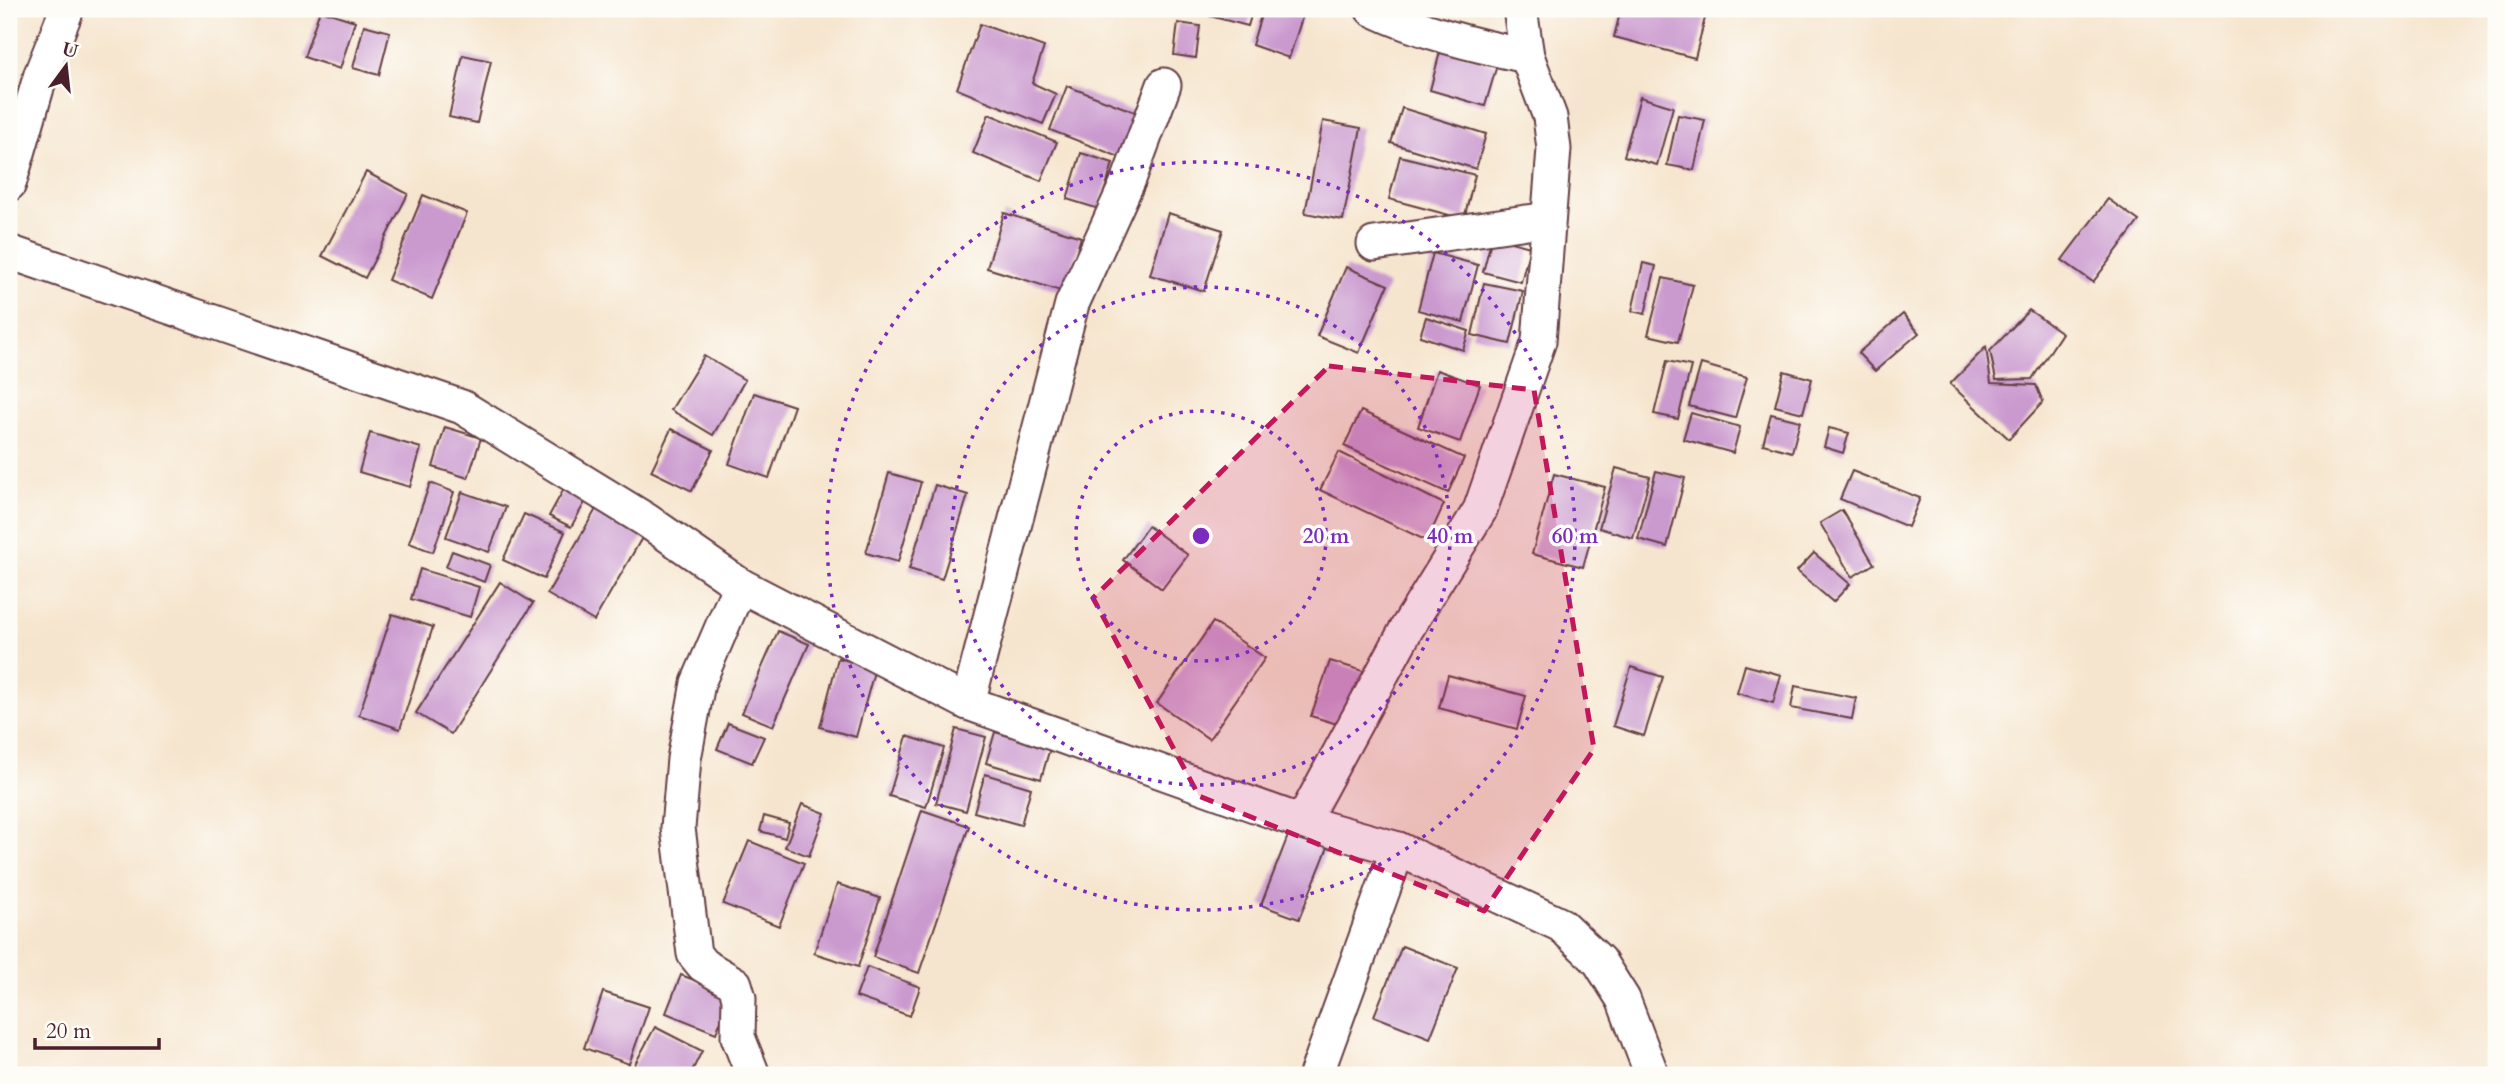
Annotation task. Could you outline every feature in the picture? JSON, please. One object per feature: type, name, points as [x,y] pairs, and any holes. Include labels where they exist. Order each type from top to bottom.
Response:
[{"type":"street","points":[[9,184],[41,74],[67,9]]},
{"type":"street","points":[[1372,9],[1409,26],[1527,56]]},
{"type":"street","points":[[1302,821],[1407,628],[1480,510],[1539,341],[1554,149],[1550,117],[1527,56],[1520,9]]},
{"type":"street","points":[[968,703],[1072,304],[1129,179],[1164,85]]},
{"type":"street","points":[[1374,244],[1548,219]]},
{"type":"street","points":[[9,252],[462,407],[646,520],[740,585],[968,703],[1302,821],[1398,849],[1561,925],[1599,961],[1623,999],[1652,1075]]},
{"type":"street","points":[[740,585],[698,683],[684,758],[678,828],[694,954],[702,965],[735,984],[739,998],[738,1037],[753,1075]]},
{"type":"street","points":[[1316,1075],[1398,849]]},
{"type":"highlighted area","points":[[1329,366],[1534,390],[1594,749],[1484,911],[1199,796],[1093,598]]},
{"type":"building","points":[[1212,9],[1253,9],[1248,26],[1210,16]]},
{"type":"building","points":[[1263,9],[1305,9],[1289,58],[1252,45]]},
{"type":"building","points":[[1621,9],[1686,9],[1706,14],[1695,58],[1614,37]]},
{"type":"building","points":[[320,10],[355,21],[340,69],[304,57]]},
{"type":"building","points":[[1178,23],[1200,26],[1196,58],[1174,55]]},
{"type":"building","points":[[980,24],[1044,47],[1032,83],[1056,94],[1043,124],[957,89]]},
{"type":"building","points":[[364,25],[390,32],[379,75],[353,68]]},
{"type":"building","points":[[1441,48],[1497,65],[1485,106],[1430,90]]},
{"type":"building","points":[[463,55],[491,61],[477,123],[449,117]]},
{"type":"building","points":[[1067,86],[1143,115],[1127,160],[1050,130]]},
{"type":"building","points":[[1640,97],[1673,107],[1657,165],[1624,156]]},
{"type":"building","points":[[1402,108],[1486,134],[1476,169],[1391,143]]},
{"type":"building","points":[[989,114],[1057,142],[1041,181],[973,153]]},
{"type":"building","points":[[1678,115],[1705,120],[1694,170],[1667,165]]},
{"type":"building","points":[[1323,121],[1361,128],[1343,220],[1305,213]]},
{"type":"building","points":[[1081,153],[1113,163],[1099,209],[1067,199]]},
{"type":"building","points":[[1400,156],[1475,175],[1464,219],[1389,199]]},
{"type":"building","points":[[366,172],[408,194],[365,278],[322,256]]},
{"type":"building","points":[[423,195],[467,213],[432,299],[388,280]]},
{"type":"building","points":[[2108,199],[2139,221],[2093,282],[2062,260]]},
{"type":"building","points":[[1004,213],[1081,237],[1064,292],[987,268]]},
{"type":"building","points":[[1168,213],[1223,230],[1204,291],[1150,275]]},
{"type":"building","points":[[1492,237],[1530,247],[1521,282],[1483,272]]},
{"type":"building","points":[[1433,253],[1478,265],[1463,322],[1418,310]]},
{"type":"building","points":[[1643,263],[1656,266],[1645,314],[1632,311]]},
{"type":"building","points":[[1346,267],[1388,285],[1359,353],[1317,336]]},
{"type":"building","points":[[1663,278],[1693,285],[1678,342],[1648,335]]},
{"type":"building","points":[[1484,283],[1523,291],[1510,344],[1472,335]]},
{"type":"building","points":[[2029,310],[2062,333],[2032,379],[1996,380],[1990,351]]},
{"type":"building","points":[[1903,314],[1919,333],[1875,371],[1858,353]]},
{"type":"building","points":[[1426,317],[1469,331],[1463,350],[1420,336]]},
{"type":"building","points":[[1986,347],[1991,383],[2036,385],[2043,402],[2009,439],[1950,384]]},
{"type":"building","points":[[704,356],[745,380],[713,435],[671,410]]},
{"type":"building","points":[[1667,361],[1691,366],[1678,419],[1654,414]]},
{"type":"building","points":[[1701,364],[1747,377],[1735,418],[1689,406]]},
{"type":"building","points":[[1437,370],[1480,385],[1460,442],[1418,427]]},
{"type":"building","points":[[1784,371],[1812,379],[1803,413],[1775,406]]},
{"type":"building","points":[[754,393],[794,406],[769,478],[729,464]]},
{"type":"building","points":[[1361,411],[1464,458],[1448,493],[1344,446]]},
{"type":"building","points":[[1691,413],[1740,427],[1733,453],[1683,439]]},
{"type":"building","points":[[1771,414],[1800,421],[1792,452],[1763,444]]},
{"type":"building","points":[[445,427],[481,438],[468,478],[433,467]]},
{"type":"building","points":[[1829,428],[1849,433],[1843,453],[1824,447]]},
{"type":"building","points":[[671,429],[713,450],[692,491],[651,471]]},
{"type":"building","points":[[370,433],[421,448],[410,487],[359,472]]},
{"type":"building","points":[[1339,452],[1444,504],[1427,541],[1320,490]]},
{"type":"building","points":[[1616,468],[1650,477],[1633,538],[1599,528]]},
{"type":"building","points":[[1656,471],[1685,478],[1667,547],[1638,539]]},
{"type":"building","points":[[1852,471],[1920,498],[1908,527],[1840,499]]},
{"type":"building","points":[[889,473],[921,482],[898,562],[866,553]]},
{"type":"building","points":[[1554,474],[1605,487],[1583,567],[1532,554]]},
{"type":"building","points":[[430,483],[454,492],[433,552],[409,543]]},
{"type":"building","points":[[566,485],[588,497],[571,527],[549,516]]},
{"type":"building","points":[[935,485],[968,495],[942,579],[909,569]]},
{"type":"building","points":[[462,492],[506,507],[489,552],[446,537]]},
{"type":"building","points":[[596,509],[643,536],[594,621],[547,594]]},
{"type":"building","points":[[1842,510],[1874,564],[1852,577],[1820,523]]},
{"type":"building","points":[[524,514],[565,532],[544,579],[503,560]]},
{"type":"building","points":[[1148,526],[1188,555],[1162,589],[1123,560]]},
{"type":"building","points":[[452,551],[490,565],[484,582],[446,567]]},
{"type":"building","points":[[1814,553],[1850,584],[1833,602],[1797,571]]},
{"type":"building","points":[[420,569],[479,587],[470,617],[411,599]]},
{"type":"building","points":[[500,582],[533,603],[451,734],[416,713]]},
{"type":"building","points":[[392,614],[433,627],[400,729],[359,715]]},
{"type":"building","points":[[1213,622],[1265,658],[1209,739],[1157,703]]},
{"type":"building","points":[[778,631],[809,644],[773,726],[742,713]]},
{"type":"building","points":[[838,658],[875,668],[856,737],[820,727]]},
{"type":"building","points":[[1330,661],[1366,672],[1347,727],[1311,716]]},
{"type":"building","points":[[1745,665],[1781,675],[1773,703],[1737,693]]},
{"type":"building","points":[[1631,667],[1663,677],[1644,736],[1613,726]]},
{"type":"building","points":[[1448,675],[1526,696],[1517,729],[1439,708]]},
{"type":"building","points":[[1795,686],[1856,698],[1852,719],[1791,708]]},
{"type":"building","points":[[728,723],[764,737],[752,763],[717,749]]},
{"type":"building","points":[[956,729],[986,737],[966,811],[936,803]]},
{"type":"building","points":[[995,732],[1050,748],[1041,779],[986,763]]},
{"type":"building","points":[[907,736],[944,748],[926,807],[889,796]]},
{"type":"building","points":[[985,774],[1031,788],[1021,825],[974,812]]},
{"type":"building","points":[[802,804],[825,813],[809,856],[785,847]]},
{"type":"building","points":[[922,810],[969,826],[919,973],[873,957]]},
{"type":"building","points":[[764,816],[789,823],[785,838],[760,831]]},
{"type":"building","points":[[1293,823],[1332,837],[1299,919],[1261,905]]},
{"type":"building","points":[[749,841],[804,863],[779,926],[723,904]]},
{"type":"building","points":[[837,884],[880,898],[858,967],[814,953]]},
{"type":"building","points":[[1402,946],[1458,968],[1430,1038],[1374,1016]]},
{"type":"building","points":[[867,967],[920,987],[910,1016],[856,997]]},
{"type":"building","points":[[681,975],[731,994],[716,1033],[666,1013]]},
{"type":"building","points":[[603,992],[649,1007],[629,1064],[584,1048]]},
{"type":"building","points":[[655,1027],[702,1051],[690,1075],[629,1075]]}]
